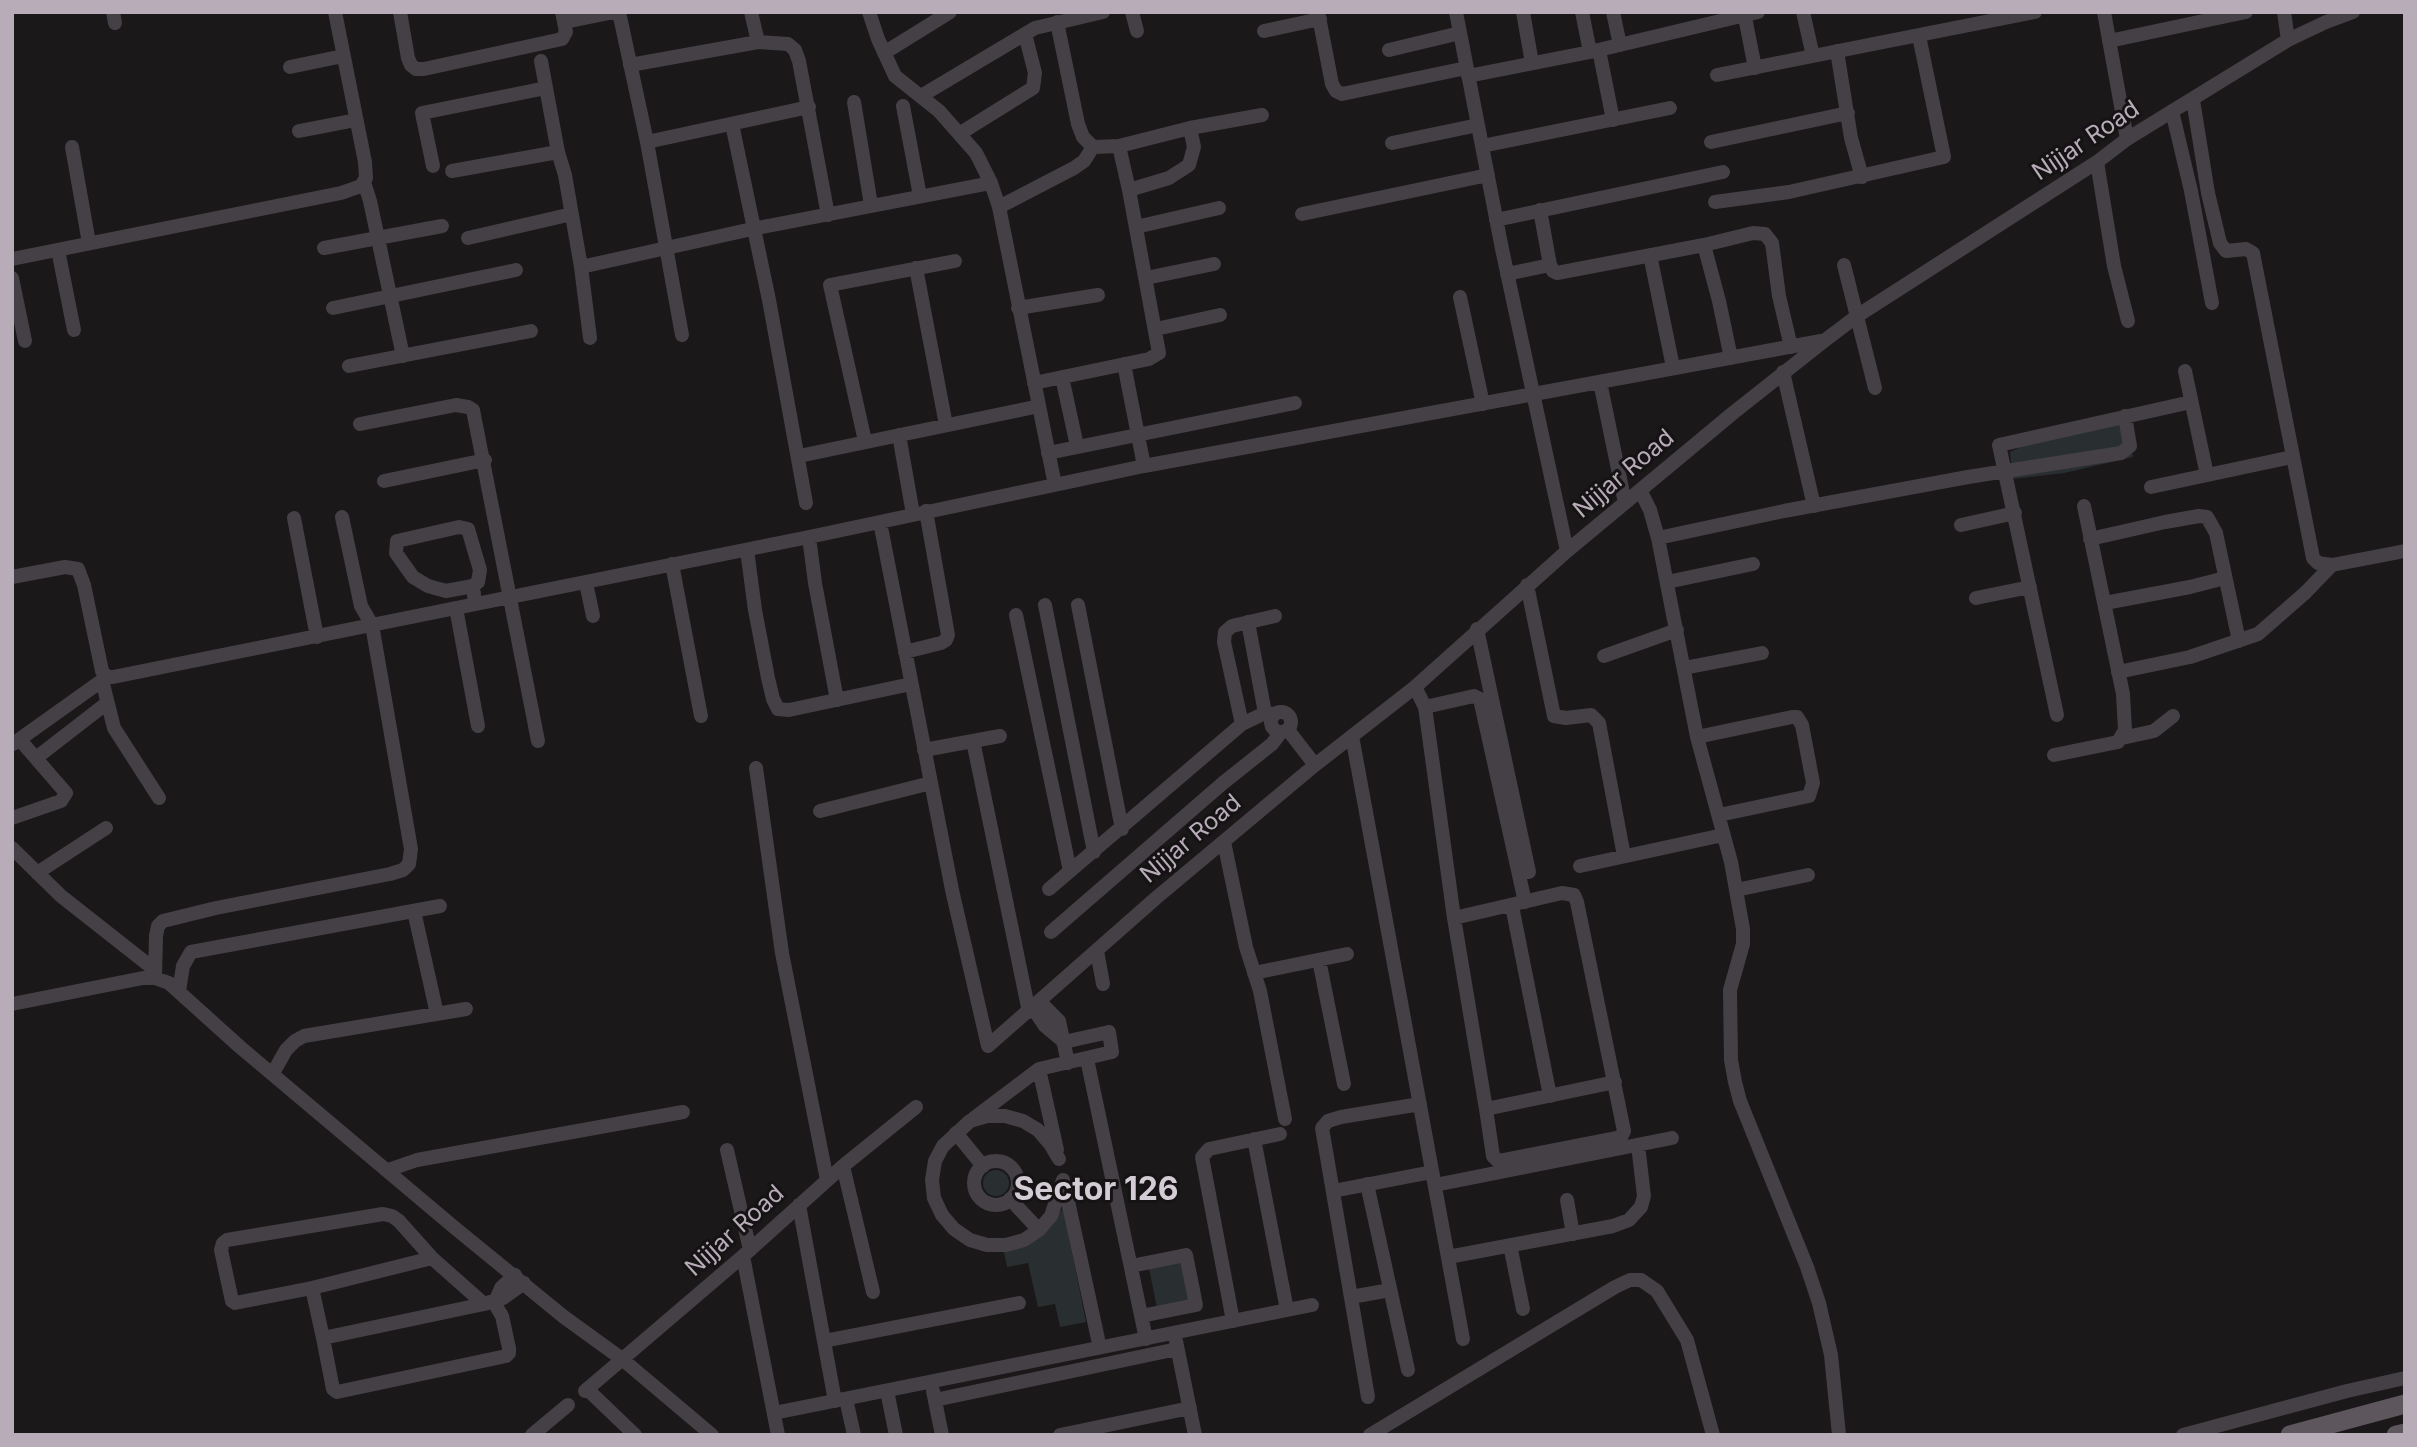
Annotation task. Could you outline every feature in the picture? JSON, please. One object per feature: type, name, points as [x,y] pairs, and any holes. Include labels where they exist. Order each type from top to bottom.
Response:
[{"type":"main road","points":[[2290,1435],[2405,1404]]},
{"type":"main road","points":[[2396,1435],[2405,1433]]},
{"type":"street","points":[[335,12],[366,173],[364,182],[403,356]]},
{"type":"street","points":[[400,12],[408,58],[416,69],[562,38],[566,32],[563,17],[614,12]]},
{"type":"street","points":[[619,12],[682,335]]},
{"type":"street","points":[[751,12],[758,42]]},
{"type":"street","points":[[869,12],[895,76],[939,111],[976,153],[991,183],[999,207],[1055,485]]},
{"type":"street","points":[[884,54],[950,12]]},
{"type":"street","points":[[959,134],[1032,88],[1035,73],[1030,31],[1031,12]]},
{"type":"street","points":[[920,96],[1030,31],[1103,12]]},
{"type":"street","points":[[1132,12],[1137,31]]},
{"type":"street","points":[[1456,12],[1507,274],[1567,551]]},
{"type":"street","points":[[1523,12],[1532,63]]},
{"type":"street","points":[[1582,12],[1613,120]]},
{"type":"street","points":[[1613,12],[1620,45]]},
{"type":"street","points":[[1803,12],[1813,56]]},
{"type":"street","points":[[1717,75],[2035,12]]},
{"type":"street","points":[[2104,12],[2127,139]]},
{"type":"street","points":[[2109,41],[2246,12]]},
{"type":"street","points":[[2284,12],[2288,40]]},
{"type":"street","points":[[1264,31],[1319,16],[1332,84],[1336,91],[1342,94],[1594,51],[1749,13],[1755,68]]},
{"type":"street","name":"Nijjar Road","points":[[931,783],[988,1046],[1315,765],[1415,687],[1567,551],[1783,372],[1857,316],[2097,162],[2127,139],[2288,40],[2348,13]]},
{"type":"street","points":[[1057,22],[1078,124],[1083,137],[1093,147],[1119,146],[1190,128],[1262,115]]},
{"type":"street","points":[[1389,50],[1460,33]]},
{"type":"street","points":[[1715,202],[1759,197],[1862,177],[1944,157],[1919,36]]},
{"type":"street","points":[[630,65],[758,42],[788,44],[794,50],[809,107],[828,215]]},
{"type":"street","points":[[1837,51],[1862,177]]},
{"type":"street","points":[[290,67],[343,56]]},
{"type":"street","points":[[541,61],[572,214],[590,338]]},
{"type":"street","points":[[433,166],[422,113],[546,89]]},
{"type":"street","points":[[2193,100],[2208,193],[2220,243],[2226,251],[2246,249],[2253,253],[2313,558],[2318,564],[2332,565],[2405,551]]},
{"type":"street","points":[[854,102],[871,205]]},
{"type":"street","points":[[903,106],[920,196]]},
{"type":"street","points":[[646,142],[809,107]]},
{"type":"street","points":[[1482,146],[1670,108]]},
{"type":"street","points":[[2172,111],[2191,191],[2212,303]]},
{"type":"street","points":[[1710,142],[1848,113]]},
{"type":"street","points":[[299,131],[356,120]]},
{"type":"street","points":[[732,124],[752,229],[769,299],[806,503]]},
{"type":"street","points":[[1392,143],[1478,125]]},
{"type":"street","points":[[1129,190],[1169,178],[1189,165],[1194,147],[1190,128]]},
{"type":"street","points":[[1034,383],[1149,359],[1159,354],[1119,146]]},
{"type":"street","points":[[72,147],[89,243]]},
{"type":"street","points":[[999,207],[1074,168],[1084,161],[1093,147]]},
{"type":"street","points":[[452,171],[558,152]]},
{"type":"street","points":[[2097,162],[2114,267],[2128,321]]},
{"type":"street","points":[[1496,220],[1723,172]]},
{"type":"street","points":[[1302,214],[1488,174]]},
{"type":"street","points":[[12,259],[341,192],[357,188],[364,182]]},
{"type":"street","points":[[581,267],[664,247],[991,183]]},
{"type":"street","points":[[1136,227],[1219,208]]},
{"type":"street","points":[[1540,210],[1550,265],[1557,273],[1760,232],[1769,237],[1772,243],[1779,296],[1791,347]]},
{"type":"street","points":[[468,238],[572,214]]},
{"type":"street","points":[[324,248],[442,226]]},
{"type":"street","points":[[1704,245],[1731,358]]},
{"type":"street","points":[[58,250],[74,330]]},
{"type":"street","points":[[1650,255],[1673,367]]},
{"type":"street","points":[[865,441],[830,285],[955,261]]},
{"type":"street","points":[[1146,278],[1214,264]]},
{"type":"street","points":[[1507,274],[1550,265]]},
{"type":"street","points":[[1844,265],[1875,388]]},
{"type":"street","points":[[916,268],[946,425]]},
{"type":"street","points":[[333,308],[516,270]]},
{"type":"street","points":[[12,278],[25,341]]},
{"type":"street","points":[[1018,308],[1098,295]]},
{"type":"street","points":[[1460,297],[1483,404]]},
{"type":"street","points":[[1156,329],[1220,315]]},
{"type":"street","points":[[349,366],[531,331]]},
{"type":"street","points":[[12,818],[61,800],[65,795],[64,790],[36,758],[16,742],[104,679],[586,583],[1144,466],[1824,341]]},
{"type":"street","points":[[1124,364],[1144,466]]},
{"type":"street","points":[[2185,371],[2207,475]]},
{"type":"street","points":[[1783,372],[1814,506]]},
{"type":"street","points":[[1062,377],[1077,446]]},
{"type":"street","points":[[1600,382],[1625,503]]},
{"type":"street","points":[[1048,453],[1295,402]]},
{"type":"street","points":[[2057,715],[1999,445],[2191,402]]},
{"type":"street","points":[[360,424],[456,405],[473,410],[477,419],[538,741]]},
{"type":"street","points":[[799,456],[1030,408]]},
{"type":"street","points":[[1658,538],[1814,506],[2127,451],[2130,442],[2125,416]]},
{"type":"street","points":[[899,435],[948,635],[941,643],[905,652]]},
{"type":"street","points":[[2151,487],[2292,457]]},
{"type":"street","points":[[384,481],[485,460]]},
{"type":"street","points":[[1640,490],[1650,510],[1658,538],[1697,737],[1719,815],[1743,929],[1743,944],[1730,990],[1731,1060],[1735,1082],[1819,1303],[1831,1355],[1839,1435]]},
{"type":"street","points":[[2054,755],[2118,742],[2126,730],[2118,672],[2084,506]]},
{"type":"street","points":[[1961,525],[2015,513]]},
{"type":"street","points":[[155,974],[158,926],[170,918],[390,874],[403,870],[409,864],[411,849],[372,625],[361,606],[342,516]]},
{"type":"street","points":[[2090,539],[2186,518],[2207,517],[2216,533],[2239,641]]},
{"type":"street","points":[[294,518],[317,637]]},
{"type":"street","points":[[820,811],[931,783],[880,522]]},
{"type":"street","points":[[459,527],[468,529],[480,570],[478,582],[473,586],[446,591],[420,582],[413,577],[396,553],[397,541],[459,527]]},
{"type":"street","points":[[809,537],[815,583],[838,700]]},
{"type":"street","points":[[747,550],[755,610],[775,705],[782,710],[789,710],[911,684]]},
{"type":"street","points":[[672,564],[701,716]]},
{"type":"street","points":[[1667,582],[1754,564]]},
{"type":"street","points":[[2118,672],[2190,657],[2258,634],[2332,565]]},
{"type":"street","points":[[12,577],[65,567],[78,569],[84,585],[114,728],[159,798]]},
{"type":"street","points":[[2105,603],[2225,578]]},
{"type":"street","points":[[586,583],[593,617]]},
{"type":"street","points":[[1527,585],[1555,716],[1566,718],[1591,715],[1599,723],[1624,856]]},
{"type":"street","points":[[473,586],[475,604]]},
{"type":"street","points":[[1976,598],[2030,587]]},
{"type":"street","points":[[1045,605],[1094,852]]},
{"type":"street","points":[[1078,605],[1122,829]]},
{"type":"street","points":[[456,608],[478,726]]},
{"type":"street","points":[[1016,615],[1070,871]]},
{"type":"street","points":[[1242,724],[1224,638],[1227,629],[1275,616]]},
{"type":"street","points":[[1248,622],[1269,714]]},
{"type":"street","points":[[1477,629],[1529,872]]},
{"type":"street","points":[[1604,656],[1677,630]]},
{"type":"street","points":[[1684,668],[1762,653]]},
{"type":"street","points":[[1415,687],[1425,707],[1454,918],[1493,1156],[1498,1161],[1621,1137],[1623,1125],[1615,1082],[1574,895],[1569,892],[1454,918]]},
{"type":"street","points":[[1425,707],[1474,696],[1480,699],[1518,904],[1549,1096]]},
{"type":"street","points":[[36,758],[107,703]]},
{"type":"street","points":[[1049,890],[1242,724],[1283,711],[1289,715],[1291,724],[1272,744],[1051,932]]},
{"type":"street","points":[[2122,738],[2154,732],[2173,716]]},
{"type":"street","points":[[1697,737],[1793,717],[1799,721],[1803,731],[1813,783],[1809,796],[1719,815]]},
{"type":"street","points":[[1284,731],[1315,765]]},
{"type":"street","points":[[924,750],[1000,736]]},
{"type":"street","points":[[1352,736],[1463,1339]]},
{"type":"street","points":[[973,741],[1034,1007],[1056,1016],[1068,1063]]},
{"type":"street","points":[[756,768],[782,953],[827,1180]]},
{"type":"street","points":[[37,873],[106,828]]},
{"type":"street","points":[[1580,866],[1723,835]]},
{"type":"street","points":[[1224,842],[1246,947],[1260,991],[1285,1119]]},
{"type":"street","points":[[12,848],[74,907],[179,991],[240,1047],[455,1228],[564,1317],[622,1359],[712,1435]]},
{"type":"street","points":[[1736,890],[1808,874]]},
{"type":"street","points":[[179,991],[185,959],[191,952],[440,906]]},
{"type":"street","points":[[414,911],[437,1014]]},
{"type":"street","points":[[1097,951],[1103,984]]},
{"type":"street","points":[[1254,973],[1347,954]]},
{"type":"street","points":[[1319,960],[1344,1084]]},
{"type":"street","points":[[12,1004],[155,974]]},
{"type":"street","points":[[273,1073],[286,1050],[304,1036],[466,1009]]},
{"type":"street","points":[[1063,1180],[1051,1216],[1039,1230],[1024,1240],[1006,1245],[978,1242],[954,1229],[942,1215],[934,1198],[932,1180],[935,1161],[943,1146],[970,1121],[1039,1069],[1112,1052],[1109,1032],[1064,1042]]},
{"type":"street","points":[[1087,1059],[1146,1339]]},
{"type":"street","points":[[1039,1069],[1098,1339]]},
{"type":"street","points":[[1486,1109],[1615,1082]]},
{"type":"street","points":[[1368,1397],[1322,1133],[1324,1125],[1341,1117],[1420,1104]]},
{"type":"street","name":"Nijjar Road","points":[[611,1414],[586,1390],[747,1253],[843,1166],[916,1107]]},
{"type":"street","points":[[388,1170],[417,1160],[594,1130],[684,1111]]},
{"type":"street","points":[[970,1121],[996,1116],[1023,1121],[1038,1130],[1059,1159]]},
{"type":"street","points":[[956,1133],[983,1166]]},
{"type":"street","points":[[1233,1321],[1202,1157],[1209,1149],[1280,1134]]},
{"type":"street","points":[[1333,1191],[1367,1184],[1433,1178],[1672,1138]]},
{"type":"street","points":[[1254,1139],[1287,1310]]},
{"type":"street","points":[[1448,1257],[1623,1223],[1636,1214],[1644,1196],[1638,1145]]},
{"type":"street","points":[[727,1150],[778,1435]]},
{"type":"street","points":[[1000,1161],[1012,1168],[1017,1187],[1010,1199],[997,1205],[977,1195],[974,1180],[983,1166],[1000,1161]]},
{"type":"street","points":[[843,1166],[873,1292]]},
{"type":"street","points":[[1367,1184],[1408,1370]]},
{"type":"street","points":[[1010,1199],[1039,1230]]},
{"type":"street","points":[[1567,1200],[1573,1234]]},
{"type":"street","points":[[799,1205],[824,1341],[854,1435]]},
{"type":"street","points":[[312,1288],[333,1389],[337,1392],[506,1356],[509,1349],[502,1316],[491,1302],[432,1258],[392,1216],[383,1214],[227,1240],[221,1251],[232,1301],[235,1303],[312,1288],[432,1258]]},
{"type":"street","points":[[1510,1245],[1524,1309]]},
{"type":"street","points":[[1131,1266],[1186,1255],[1196,1305],[1141,1316]]},
{"type":"street","points":[[323,1338],[491,1302],[509,1295],[520,1279]]},
{"type":"street","points":[[1370,1435],[1630,1280],[1641,1280],[1657,1291],[1687,1340],[1713,1435]]},
{"type":"street","points":[[1351,1297],[1390,1290]]},
{"type":"street","points":[[824,1341],[1018,1303]]},
{"type":"street","points":[[774,1413],[1312,1305]]},
{"type":"street","points":[[1174,1333],[1195,1435]]},
{"type":"street","points":[[935,1400],[1177,1349]]},
{"type":"street","points":[[2183,1435],[2405,1378]]},
{"type":"street","points":[[932,1382],[942,1435]]},
{"type":"street","points":[[887,1391],[897,1435]]},
{"type":"street","points":[[532,1435],[568,1405]]},
{"type":"street","points":[[1064,1434],[1090,1432],[1190,1408]]},
{"type":"street","points":[[611,1414],[617,1435]]},
{"type":"street","points":[[611,1414],[635,1435]]},
{"type":"shaded area","points":[[2127,421],[2133,457],[2064,473],[2013,479],[2010,452],[2031,442]]},
{"type":"shaded area","points":[[996,1170],[1005,1174],[1009,1183],[1005,1192],[996,1196],[987,1192],[983,1183],[987,1174]]},
{"type":"shaded area","points":[[1063,1208],[1086,1322],[1060,1327],[1055,1304],[1038,1307],[1028,1263],[1007,1267],[1003,1247],[1039,1238]]},
{"type":"shaded area","points":[[1186,1255],[1196,1305],[1158,1313],[1148,1263]]},
{"type":"district","name":"Sector 126","points":[[1096,1190]]}]
